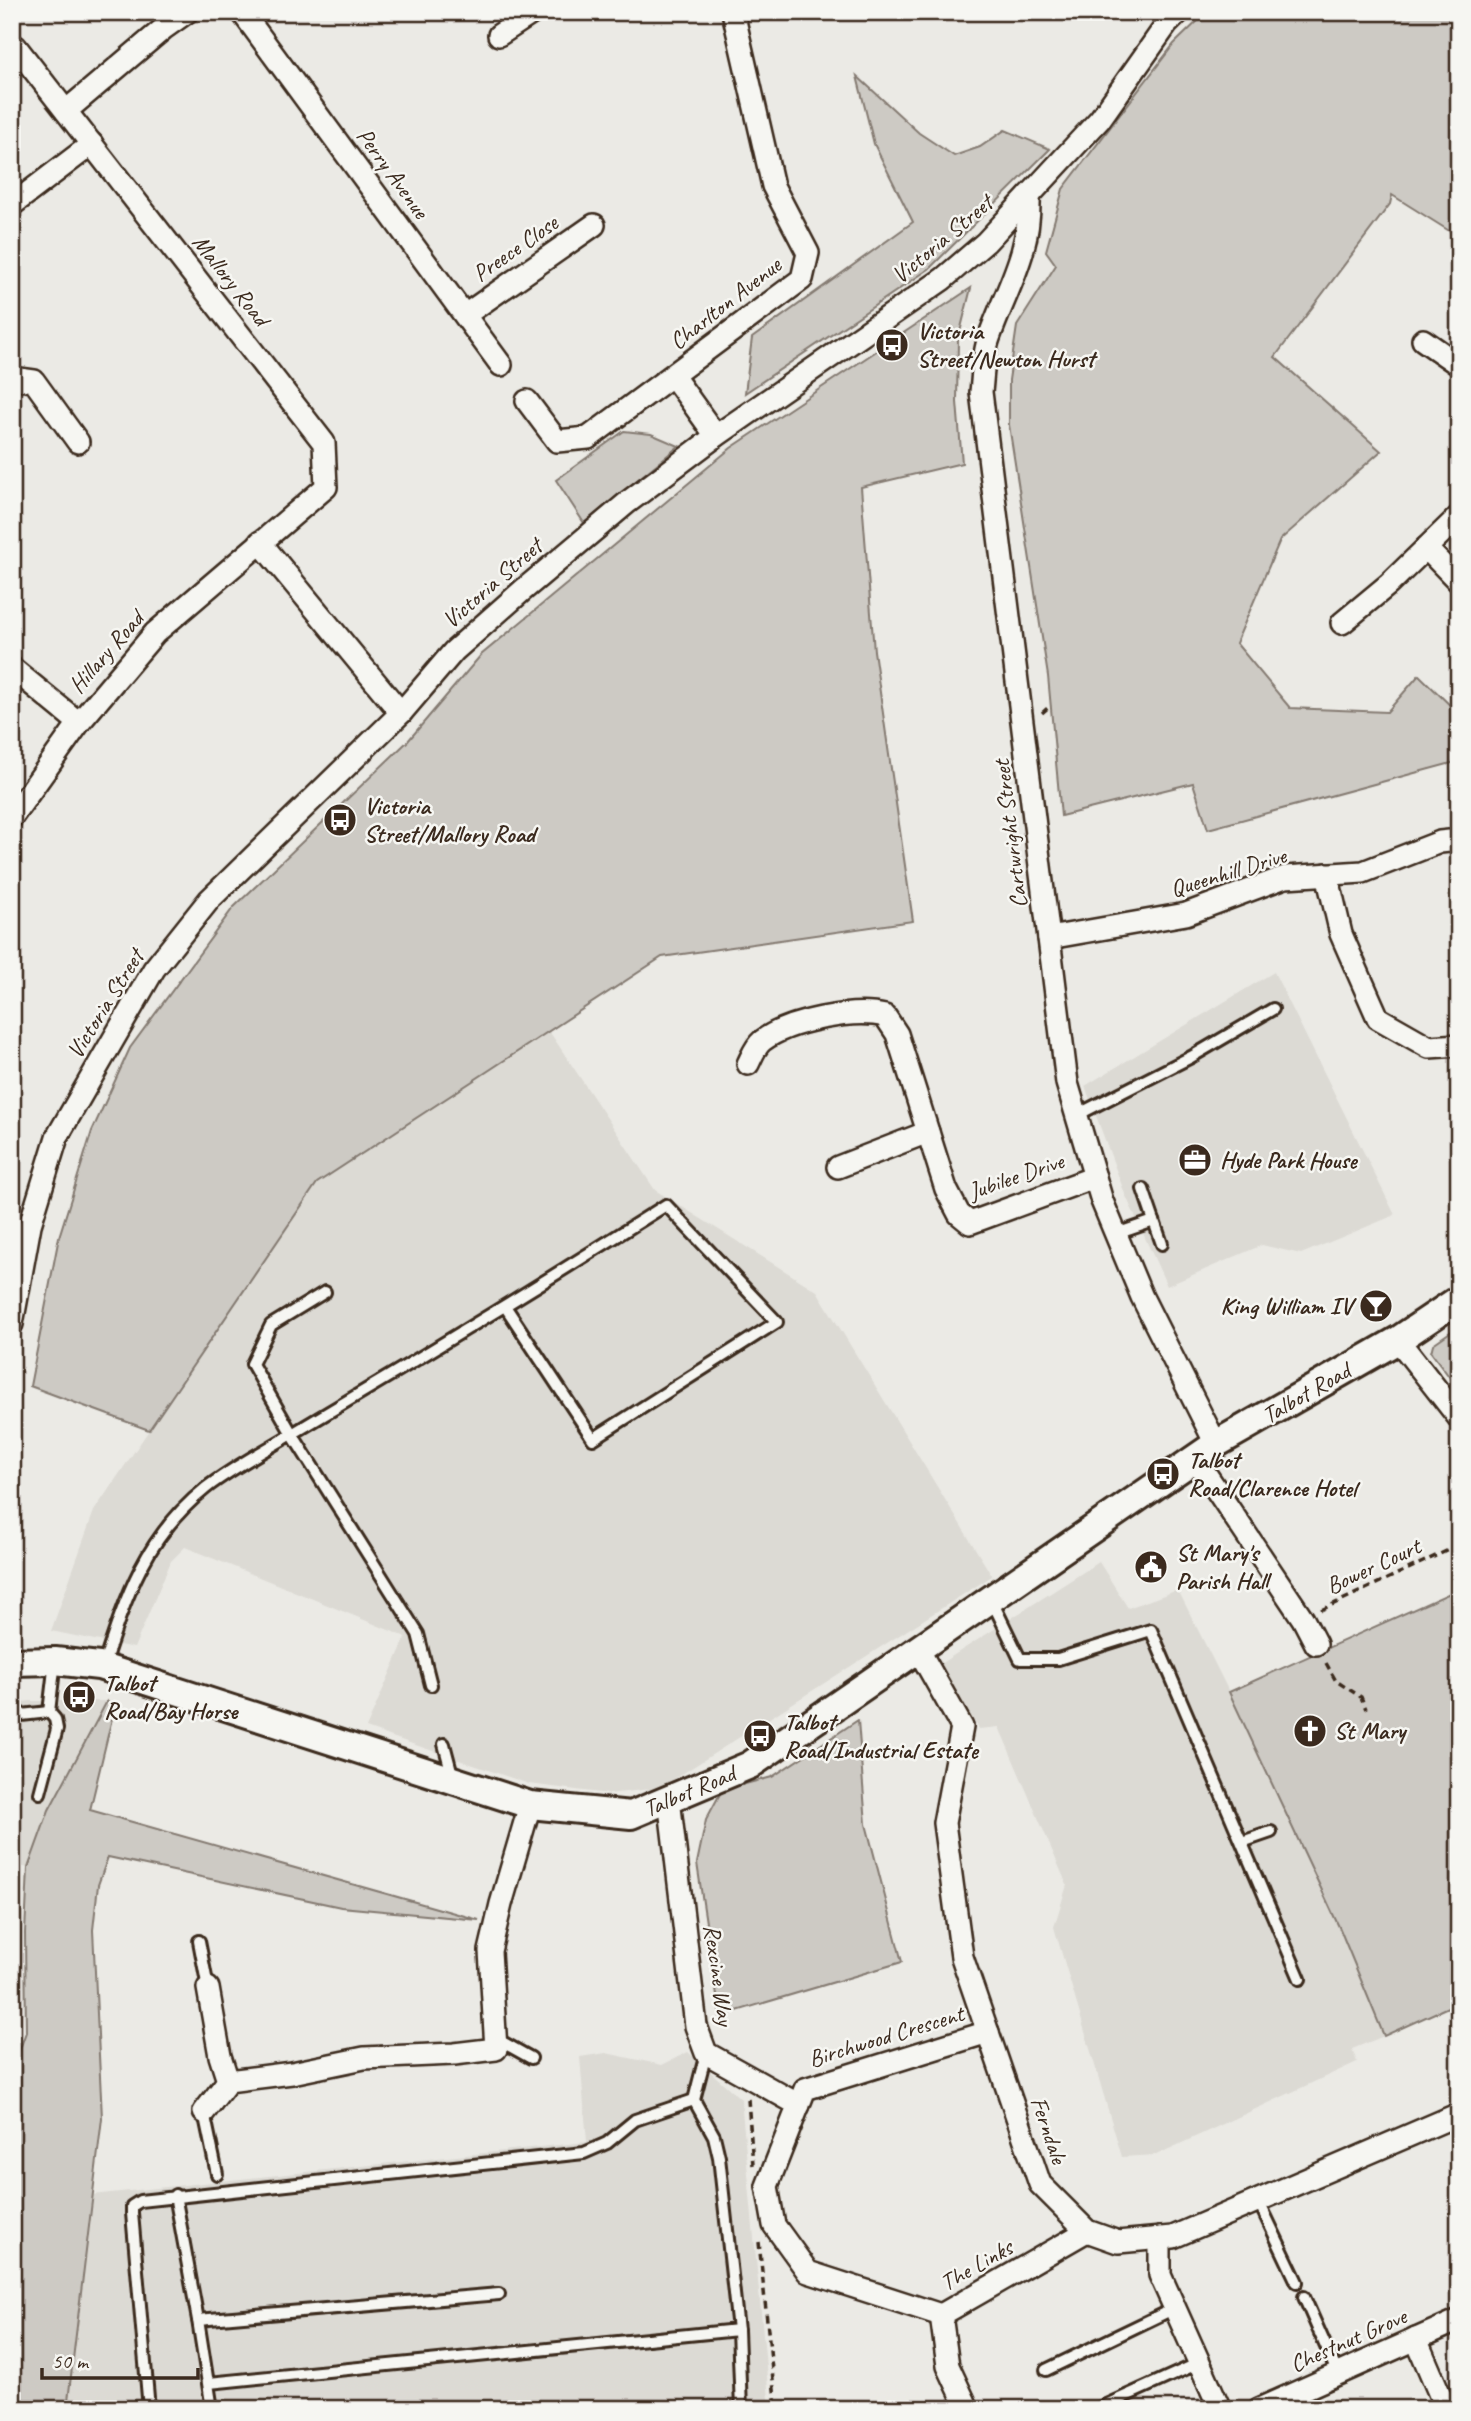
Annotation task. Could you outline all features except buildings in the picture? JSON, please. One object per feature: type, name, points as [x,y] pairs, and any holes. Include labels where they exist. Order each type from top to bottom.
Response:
[{"type":"street","points":[[66,111],[187,12]]},
{"type":"street","name":"Perry Avenue","points":[[242,12],[501,365]]},
{"type":"street","points":[[499,35],[534,12]]},
{"type":"street","name":"Charlton Avenue","points":[[527,401],[557,440],[588,438],[802,279],[808,253],[774,186],[733,12]]},
{"type":"street","name":"Victoria Street","points":[[12,1324],[30,1225],[57,1137],[154,969],[209,900],[401,713],[454,651],[512,599],[628,502],[716,436],[943,279],[986,242],[1100,119],[1166,16]]},
{"type":"street","name":"Mallory Road","points":[[16,47],[324,443],[326,487],[260,542]]},
{"type":"street","points":[[12,205],[92,144]]},
{"type":"street","name":"Cartwright Street","points":[[1029,196],[1030,220],[1026,246],[988,341],[981,393],[1067,1083],[1102,1201],[1206,1451],[1316,1644]]},
{"type":"street","name":"Preece Close","points":[[465,315],[594,225]]},
{"type":"street","points":[[1423,340],[1459,365]]},
{"type":"street","points":[[673,376],[716,436]]},
{"type":"street","points":[[12,378],[34,381],[78,442]]},
{"type":"street","points":[[1342,623],[1389,584],[1459,516]]},
{"type":"street","points":[[260,542],[401,713]]},
{"type":"street","name":"Hillary Road","points":[[12,817],[79,723],[155,633],[260,542]]},
{"type":"street","points":[[1426,548],[1459,582]]},
{"type":"street","points":[[12,668],[79,723]]},
{"type":"street","name":"Queenhill Drive","points":[[1049,938],[1186,914],[1285,877],[1363,872],[1440,842],[1459,840]]},
{"type":"street","points":[[1327,874],[1341,934],[1378,1018],[1429,1047],[1459,1045]]},
{"type":"street","name":"Jubilee Drive","points":[[748,1064],[756,1047],[764,1039],[785,1029],[858,1013],[885,1016],[897,1034],[946,1189],[960,1214],[970,1223],[1095,1177]]},
{"type":"street","points":[[838,1167],[928,1132]]},
{"type":"street","name":"Talbot Road","points":[[12,1662],[54,1661],[103,1667],[530,1805],[631,1815],[750,1765],[1206,1451],[1398,1340],[1459,1299]]},
{"type":"street","points":[[1398,1340],[1459,1418]]},
{"type":"street","name":"Ferndale","points":[[918,1649],[962,1727],[944,1823],[962,1957],[1040,2184],[1087,2231],[1118,2242],[1173,2237],[1459,2114]]},
{"type":"street","name":"Rexcine Way","points":[[669,1799],[696,2026],[706,2053],[799,2105]]},
{"type":"street","points":[[204,2112],[229,2081],[292,2073],[364,2058],[454,2054],[496,2049],[490,1951],[530,1805]]},
{"type":"street","points":[[208,1988],[219,2056],[229,2081]]},
{"type":"street","name":"Birchwood Crescent","points":[[940,2315],[808,2272],[774,2225],[767,2186],[805,2089],[988,2032]]},
{"type":"street","name":"The Links","points":[[968,2409],[948,2366],[940,2315],[1087,2231]]},
{"type":"street","points":[[1160,2238],[1160,2275],[1220,2409]]},
{"type":"street","name":"Chestnut Grove","points":[[1266,2407],[1459,2320]]},
{"type":"street","points":[[1416,2339],[1447,2409]]},
{"type":"lane","points":[[1076,1115],[1191,1057],[1273,1009]]},
{"type":"lane","points":[[1143,1189],[1162,1244]]},
{"type":"lane","points":[[103,1667],[121,1611],[143,1561],[174,1519],[207,1488],[666,1205],[777,1322],[593,1439],[505,1306]]},
{"type":"lane","points":[[1116,1234],[1154,1222]]},
{"type":"lane","points":[[325,1292],[271,1325],[252,1364],[292,1434],[418,1634],[431,1685]]},
{"type":"lane","points":[[991,1599],[1020,1659],[1058,1659],[1151,1630],[1300,1979]]},
{"type":"lane","points":[[49,1713],[54,1661]]},
{"type":"lane","points":[[12,1716],[49,1713],[55,1719],[57,1729],[40,1793]]},
{"type":"lane","points":[[444,1744],[453,1780]]},
{"type":"lane","points":[[1242,1842],[1271,1832]]},
{"type":"lane","points":[[199,1941],[208,1988]]},
{"type":"lane","points":[[496,2049],[504,2043],[531,2058]]},
{"type":"lane","points":[[706,2053],[694,2100],[715,2136],[719,2157],[738,2330],[741,2409]]},
{"type":"lane","points":[[149,2409],[132,2206],[140,2201],[584,2153],[607,2143],[635,2120],[694,2100]]},
{"type":"lane","points":[[204,2112],[217,2174]]},
{"type":"lane","points":[[176,2195],[212,2409]]},
{"type":"lane","points":[[1258,2200],[1297,2282]]},
{"type":"lane","points":[[198,2320],[499,2294]]},
{"type":"lane","points":[[1304,2297],[1338,2374]]},
{"type":"lane","points":[[1045,2370],[1175,2308]]},
{"type":"lane","points":[[209,2382],[738,2330]]},
{"type":"lane","points":[[1097,2409],[1199,2363]]},
{"type":"path","name":"Bower Court","points":[[1303,1619],[1459,1545]]},
{"type":"path","points":[[1316,1644],[1336,1681],[1361,1697],[1366,1709]]},
{"type":"shaded area","points":[[1207,12],[1459,12],[1459,237],[1392,195],[1390,204],[1275,357],[1381,451],[1280,540],[1236,643],[1290,708],[1387,712],[1419,675],[1459,714],[1459,761],[1208,829],[1193,783],[1061,816],[1048,676],[1009,425],[1009,380],[1017,326],[1056,265],[1046,251],[1063,189],[1174,44]]},
{"type":"shaded area","points":[[857,76],[919,133],[954,156],[980,147],[1005,130],[1050,149],[929,269],[745,393],[752,338],[913,222],[874,144]]},
{"type":"shaded area","points":[[971,288],[958,340],[957,402],[962,463],[861,487],[874,651],[913,921],[662,957],[317,1183],[149,1430],[30,1386],[59,1237],[92,1131],[130,1048],[233,908],[408,741],[481,655],[731,448]]},
{"type":"shaded area","points":[[624,431],[651,434],[679,446],[584,523],[556,480]]},
{"type":"shaded area","points":[[1274,972],[1395,1215],[1301,1254],[1262,1245],[1167,1286],[1125,1194],[1085,1086]]},
{"type":"shaded area","points":[[549,1031],[655,1190],[817,1291],[992,1576],[660,1788],[608,1794],[529,1784],[366,1728],[406,1637],[185,1547],[171,1561],[134,1648],[51,1631],[94,1511],[317,1183]]},
{"type":"shaded area","points":[[1459,1326],[1459,1390],[1431,1352],[1433,1344]]},
{"type":"shaded area","points":[[1099,1562],[1128,1608],[1178,1590],[1340,1929],[1384,2036],[1352,2049],[1357,2062],[1156,2155],[1122,2157],[1054,1927],[1067,1885],[999,1727],[979,1729],[940,1664]]},
{"type":"shaded area","points":[[1459,1589],[1459,2002],[1384,2036],[1340,1929],[1229,1692]]},
{"type":"shaded area","points":[[107,1701],[49,1810],[28,1868],[12,1864],[12,1703]]},
{"type":"shaded area","points":[[107,1701],[114,1710],[90,1810],[479,1920],[341,1907],[108,1857],[98,1885],[93,1930],[102,2118],[67,2409],[12,2409],[12,2071],[26,2032],[25,1933],[28,1868],[49,1810]]},
{"type":"shaded area","points":[[858,1720],[866,1824],[902,1962],[720,2016],[697,1863],[706,1820],[722,1790],[772,1777]]},
{"type":"shaded area","points":[[688,2052],[741,2099],[770,2409],[67,2409],[92,2195],[587,2142],[580,2057],[606,2053],[662,2065]]},
{"type":"place","name":"Victoria Street/Newton Hurst","points":[[892,345]]},
{"type":"place","name":"Victoria Street/Mallory Road","points":[[340,820]]},
{"type":"place","name":"Hyde Park House","points":[[1195,1160]]},
{"type":"place","name":"King William IV","points":[[1376,1306]]},
{"type":"place","name":"Talbot Road/Clarence Hotel","points":[[1163,1474]]},
{"type":"place","name":"St Mary's Parish Hall","points":[[1151,1567]]},
{"type":"place","name":"Talbot Road/Bay Horse","points":[[79,1697]]},
{"type":"place","name":"St Mary","points":[[1310,1731]]},
{"type":"place","name":"Talbot Road/Industrial Estate","points":[[760,1736]]}]
